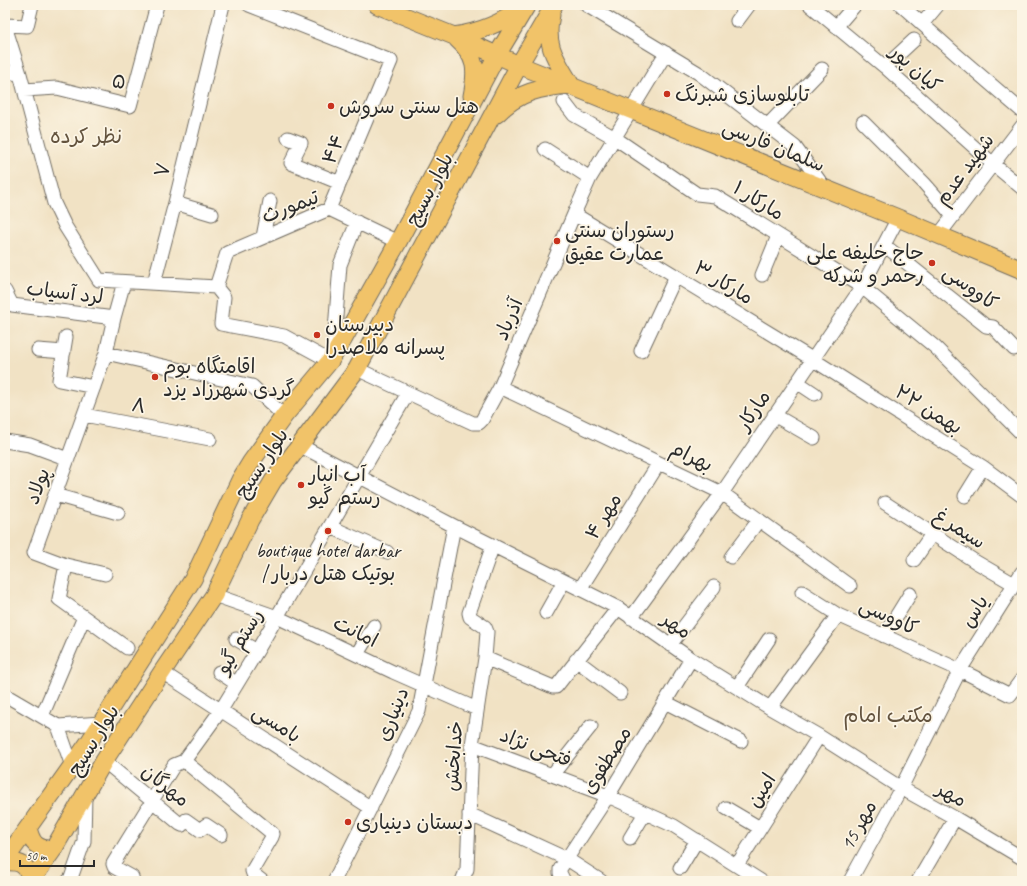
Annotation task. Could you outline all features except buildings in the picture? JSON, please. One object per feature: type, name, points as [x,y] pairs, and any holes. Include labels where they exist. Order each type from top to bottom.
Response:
[{"type":"main road","name":"سلمان فارسی","points":[[377,5],[408,11],[454,36],[519,65],[571,84],[1022,270]]},
{"type":"main road","points":[[454,36],[491,28],[526,5]]},
{"type":"main road","name":"بلوار بسیج","points":[[5,861],[101,723],[193,580],[240,480],[284,416],[331,359],[363,307],[374,284],[470,108],[497,54],[526,5]]},
{"type":"main road","points":[[490,121],[503,108],[531,91],[551,86],[571,84],[558,64],[551,48],[548,28],[553,7]]},
{"type":"main road","name":"بلوار بسیج","points":[[32,880],[53,850],[104,761],[214,595],[250,520],[273,480],[357,369],[519,65],[553,7]]},
{"type":"main road","points":[[454,36],[467,48],[473,59],[475,79],[470,108]]},
{"type":"main road","points":[[396,246],[393,261],[403,268],[414,264]]},
{"type":"main road","points":[[374,284],[384,280],[389,282],[394,285],[397,295]]},
{"type":"main road","points":[[28,828],[31,840],[40,848],[53,850]]},
{"type":"main road","points":[[5,861],[16,861],[27,868],[32,880]]},
{"type":"street","points":[[32,5],[27,26],[5,26],[20,74],[54,203],[65,226],[99,280],[216,287],[224,297],[221,324],[284,336],[331,359],[340,265],[357,222]]},
{"type":"street","name":"۵","points":[[24,90],[57,88],[130,106],[157,5]]},
{"type":"street","name":"۷","points":[[154,283],[223,5]]},
{"type":"street","name":"۴۴","points":[[249,5],[391,60],[329,209]]},
{"type":"street","points":[[586,5],[700,74],[795,147],[826,190]]},
{"type":"street","points":[[737,21],[750,5]]},
{"type":"street","name":"کیان پور","points":[[810,5],[885,67],[993,164],[1022,188]]},
{"type":"street","points":[[836,27],[855,5]]},
{"type":"street","points":[[901,5],[1022,111]]},
{"type":"street","points":[[922,24],[938,5]]},
{"type":"street","points":[[885,67],[914,40]]},
{"type":"street","name":"آذرباد","points":[[357,369],[474,423],[478,423],[482,420],[500,387],[590,178],[666,53]]},
{"type":"street","points":[[767,126],[822,69]]},
{"type":"street","points":[[5,72],[20,74]]},
{"type":"street","name":"مارکار ۱","points":[[564,102],[574,115],[615,138],[697,194],[715,196],[862,287],[935,347],[1021,433],[1022,431]]},
{"type":"street","points":[[863,122],[924,183],[953,216]]},
{"type":"street","name":"شهید عدم","points":[[938,236],[1022,126]]},
{"type":"street","points":[[288,138],[300,143],[291,163],[340,183]]},
{"type":"street","points":[[545,149],[590,178]]},
{"type":"street","points":[[263,237],[270,201]]},
{"type":"street","points":[[175,203],[212,214]]},
{"type":"street","name":"تیمورث","points":[[216,287],[227,253],[329,209],[357,222],[396,246]]},
{"type":"street","name":"مارکار ۳","points":[[574,214],[812,359]]},
{"type":"street","name":"مارکار","points":[[631,618],[722,493],[862,287],[898,218]]},
{"type":"street","points":[[762,275],[778,236]]},
{"type":"street","name":"کاووسی","points":[[884,245],[986,326],[993,327],[1014,349]]},
{"type":"street","points":[[641,351],[676,276]]},
{"type":"street","name":"پولاد","points":[[66,566],[34,553],[106,353],[124,282]]},
{"type":"street","name":"لرد آسیاب","points":[[5,291],[12,305],[114,318]]},
{"type":"street","points":[[66,337],[59,380],[94,387]]},
{"type":"street","points":[[38,350],[64,352]]},
{"type":"street","points":[[106,353],[252,386],[284,416]]},
{"type":"street","name":"۲۲ بهمن","points":[[812,359],[983,467],[1022,496]]},
{"type":"street","points":[[796,382],[815,394]]},
{"type":"street","name":"بهرام","points":[[500,387],[722,493],[850,586]]},
{"type":"street","name":"رستم گیو","points":[[133,881],[132,877],[114,867],[114,864],[151,800],[174,765],[184,761],[221,710],[331,527],[408,393]]},
{"type":"street","name":"۸","points":[[84,415],[210,440]]},
{"type":"street","points":[[774,415],[814,438]]},
{"type":"street","points":[[6,443],[30,445],[68,459]]},
{"type":"street","name":"مهر","points":[[299,445],[454,526],[618,608],[691,659],[770,708],[819,736],[902,788],[1022,858]]},
{"type":"street","name":"مهر ۴","points":[[580,590],[659,462]]},
{"type":"street","points":[[965,496],[983,467]]},
{"type":"street","points":[[55,495],[118,513]]},
{"type":"street","name":"سیمرغ","points":[[885,503],[976,562],[1014,584]]},
{"type":"street","points":[[731,557],[759,520]]},
{"type":"street","name":"دینیاری","points":[[334,881],[419,711],[454,526]]},
{"type":"street","points":[[331,527],[387,552]]},
{"type":"street","points":[[914,560],[932,534]]},
{"type":"street","name":"خدابخش","points":[[462,881],[467,869],[472,745],[485,658],[487,630],[470,618],[469,613],[493,545]]},
{"type":"street","points":[[105,574],[66,566],[59,598],[127,648]]},
{"type":"street","name":"یاس","points":[[902,788],[960,670],[1022,572]]},
{"type":"street","points":[[546,613],[564,581]]},
{"type":"street","points":[[670,644],[714,587]]},
{"type":"street","points":[[802,592],[838,615]]},
{"type":"street","points":[[884,636],[910,594]]},
{"type":"street","name":"امانت","points":[[214,595],[277,616],[393,672],[478,709]]},
{"type":"street","points":[[485,658],[556,687],[618,608]]},
{"type":"street","name":"کاووسی","points":[[770,708],[838,615],[960,670],[1010,695],[1022,679]]},
{"type":"street","points":[[42,716],[84,617]]},
{"type":"street","points":[[357,654],[374,626]]},
{"type":"street","points":[[236,639],[257,651]]},
{"type":"street","points":[[737,687],[769,639]]},
{"type":"street","name":"مصطفوی","points":[[564,881],[560,873],[560,869],[608,796],[691,659]]},
{"type":"street","points":[[576,660],[620,693]]},
{"type":"street","name":"بامسی","points":[[162,672],[371,808]]},
{"type":"street","points":[[219,672],[237,684]]},
{"type":"street","points":[[5,695],[58,726],[101,723]]},
{"type":"street","points":[[665,702],[741,740]]},
{"type":"street","points":[[58,726],[72,766]]},
{"type":"street","points":[[552,775],[591,726]]},
{"type":"street","name":"امین","points":[[737,865],[819,736]]},
{"type":"street","name":"فتحی نژاد","points":[[472,745],[608,796],[674,826],[761,881]]},
{"type":"street","name":"مهرگان","points":[[104,761],[180,824],[186,820],[200,830],[206,824],[221,835]]},
{"type":"street","points":[[184,761],[273,834],[252,871],[253,874],[262,881]]},
{"type":"street","name":"مهر 15","points":[[850,881],[902,788]]},
{"type":"street","points":[[68,881],[71,878],[84,841],[85,794]]},
{"type":"street","points":[[726,808],[760,828]]},
{"type":"street","points":[[630,838],[645,813]]},
{"type":"street","points":[[469,814],[567,859],[601,881]]},
{"type":"street","points":[[918,881],[955,818]]},
{"type":"street","points":[[680,868],[698,840]]},
{"type":"place","name":"تابلوسازی شبرنگ","points":[[667,94]]},
{"type":"place","name":"هتل سنتی سروش","points":[[331,106]]},
{"type":"place","name":"رستوران سنتی عمارت عقیق","points":[[557,241]]},
{"type":"place","name":"حاج خلیفه علی رحمر و شرکه","points":[[932,263]]},
{"type":"place","name":"دبیرستان پسرانه ملاصدرا","points":[[317,335]]},
{"type":"place","name":"اقامتگاه بوم گردی شهرزاد یزد","points":[[155,377]]},
{"type":"place","name":"آب انبار رستم گیو","points":[[301,485]]},
{"type":"place","name":"boutique hotel darbar | بوتیک هتل دربار","points":[[328,531]]},
{"type":"place","name":"دبستان دینیاری","points":[[348,822]]},
{"type":"district","name":"نظر کرده","points":[[86,136]]},
{"type":"district","name":"مکتب امام","points":[[888,715]]}]
